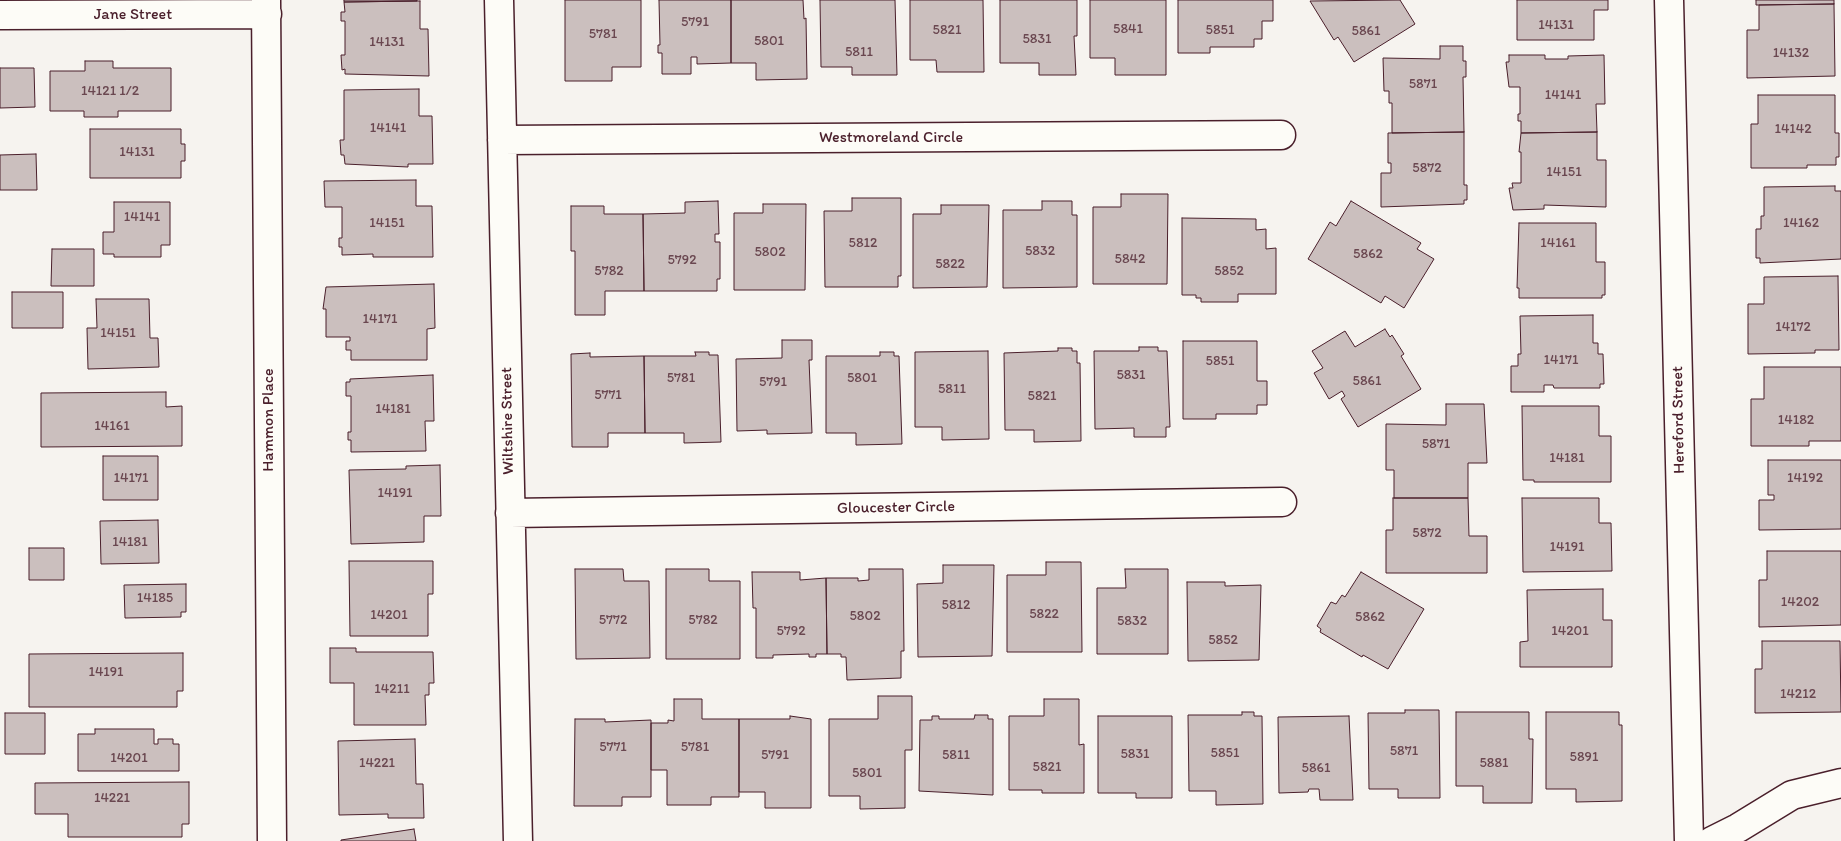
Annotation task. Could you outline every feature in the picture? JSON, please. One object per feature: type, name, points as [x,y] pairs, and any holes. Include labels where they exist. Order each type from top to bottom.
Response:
[{"type":"street","name":"Wiltshire Street","points":[[499,0],[518,841]]},
{"type":"street","name":"Hereford Street","points":[[1669,0],[1689,841]]},
{"type":"street","name":"Jane Street","points":[[0,16],[267,7]]},
{"type":"street","name":"Hammon Place","points":[[267,7],[272,841]]},
{"type":"street","name":"Westmoreland Circle","points":[[502,140],[1281,134]]},
{"type":"street","name":"Gloucester Circle","points":[[510,513],[1282,502]]},
{"type":"street","points":[[1712,841],[1738,828],[1792,795],[1841,784]]},
{"type":"building","points":[[344,0],[417,0],[417,1],[344,2]]},
{"type":"building","points":[[565,0],[641,0],[641,67],[612,67],[612,81],[565,81]]},
{"type":"building","points":[[659,0],[731,0],[731,63],[697,64],[697,57],[691,57],[691,74],[662,74],[662,53],[658,53],[658,45],[660,45]]},
{"type":"building","points":[[731,0],[803,0],[804,19],[806,18],[807,79],[756,80],[756,63],[731,63]]},
{"type":"building","points":[[820,0],[895,0],[897,75],[852,75],[852,67],[821,67]]},
{"type":"building","points":[[910,0],[983,0],[984,72],[937,72],[936,60],[910,60]]},
{"type":"building","points":[[1000,0],[1077,0],[1077,36],[1074,36],[1076,75],[1039,75],[1039,63],[1000,63]]},
{"type":"building","points":[[1090,0],[1166,0],[1166,75],[1115,75],[1115,58],[1090,58]]},
{"type":"building","points":[[1178,0],[1273,0],[1273,21],[1262,21],[1262,39],[1254,39],[1254,47],[1210,47],[1210,53],[1178,53]]},
{"type":"building","points":[[1400,0],[1415,24],[1354,62],[1338,37],[1334,40],[1310,1]]},
{"type":"building","points":[[1517,0],[1608,0],[1608,10],[1594,10],[1594,40],[1517,40]]},
{"type":"building","points":[[1756,0],[1834,0],[1834,4],[1756,5]]},
{"type":"building","points":[[420,1],[420,29],[428,29],[429,76],[345,74],[345,69],[342,70],[341,55],[345,55],[345,21],[341,21],[341,12],[345,12],[344,2]]},
{"type":"building","points":[[1834,4],[1835,76],[1747,78],[1747,30],[1759,30],[1759,5]]},
{"type":"building","points":[[1440,46],[1463,46],[1463,61],[1466,61],[1466,77],[1463,77],[1464,132],[1392,133],[1392,103],[1389,103],[1389,91],[1384,91],[1383,58],[1440,59]]},
{"type":"building","points":[[1509,55],[1545,55],[1545,59],[1568,59],[1568,56],[1604,55],[1605,104],[1596,104],[1597,132],[1521,133],[1521,121],[1518,121],[1518,114],[1520,114],[1520,87],[1509,87],[1506,62],[1509,62]]},
{"type":"building","points":[[85,61],[113,61],[113,68],[171,68],[171,111],[118,111],[118,117],[84,117],[84,111],[50,111],[50,71],[85,71]]},
{"type":"building","points":[[0,68],[34,68],[35,107],[0,108]]},
{"type":"building","points":[[419,89],[419,116],[432,116],[433,164],[408,164],[408,167],[345,164],[344,155],[341,155],[340,140],[344,140],[344,90]]},
{"type":"building","points":[[1758,95],[1835,95],[1835,133],[1839,133],[1839,157],[1836,157],[1836,165],[1807,165],[1807,168],[1751,168],[1751,124],[1758,124]]},
{"type":"building","points":[[90,129],[181,129],[181,144],[185,144],[185,161],[181,161],[181,178],[90,178]]},
{"type":"building","points":[[1464,132],[1464,185],[1467,185],[1467,200],[1464,200],[1464,204],[1381,207],[1381,173],[1391,173],[1391,163],[1388,163],[1388,133]]},
{"type":"building","points":[[1597,132],[1597,160],[1606,160],[1606,207],[1544,205],[1544,209],[1513,210],[1509,188],[1513,188],[1512,183],[1521,183],[1521,152],[1519,152],[1521,133]]},
{"type":"building","points":[[36,154],[37,190],[0,190],[0,155]]},
{"type":"building","points":[[416,180],[416,206],[432,206],[433,257],[373,257],[373,254],[342,255],[342,247],[339,247],[339,238],[342,238],[342,207],[325,207],[324,181]]},
{"type":"building","points":[[1835,186],[1835,191],[1841,191],[1841,259],[1760,263],[1760,258],[1756,258],[1756,229],[1761,229],[1761,216],[1764,216],[1764,187]]},
{"type":"building","points":[[1121,194],[1168,194],[1167,284],[1093,284],[1093,207],[1121,207]]},
{"type":"building","points":[[852,198],[901,198],[901,276],[898,276],[898,287],[825,287],[824,211],[852,211]]},
{"type":"building","points":[[718,201],[719,234],[715,234],[715,242],[720,242],[720,279],[717,279],[717,291],[644,291],[643,214],[685,213],[685,202]]},
{"type":"building","points":[[1042,201],[1072,201],[1072,215],[1077,215],[1077,287],[1003,288],[1003,210],[1042,210]]},
{"type":"building","points":[[1351,201],[1421,243],[1417,249],[1434,259],[1404,308],[1385,296],[1381,303],[1308,259],[1330,222],[1336,226]]},
{"type":"building","points":[[114,202],[170,202],[170,245],[161,245],[161,257],[114,257],[114,254],[103,254],[103,232],[114,232]]},
{"type":"building","points":[[763,204],[806,204],[805,290],[734,290],[734,213],[763,213]]},
{"type":"building","points":[[941,205],[989,205],[987,287],[913,288],[913,214],[941,214]]},
{"type":"building","points":[[571,206],[604,206],[604,214],[643,214],[644,291],[605,291],[605,315],[575,315],[575,251],[571,251]]},
{"type":"building","points":[[1182,218],[1256,219],[1256,230],[1266,229],[1266,249],[1276,248],[1276,294],[1238,294],[1238,302],[1201,302],[1201,298],[1196,298],[1196,295],[1182,295]]},
{"type":"building","points":[[1519,223],[1596,223],[1596,262],[1605,262],[1605,295],[1602,295],[1602,298],[1519,298],[1519,288],[1517,288]]},
{"type":"building","points":[[52,249],[94,249],[94,286],[51,286]]},
{"type":"building","points":[[1838,276],[1839,350],[1815,350],[1815,353],[1748,354],[1748,304],[1764,304],[1764,277]]},
{"type":"building","points":[[434,284],[435,328],[427,329],[427,360],[351,360],[351,350],[346,350],[346,341],[350,341],[350,337],[326,337],[326,309],[323,309],[326,287]]},
{"type":"building","points":[[12,292],[63,292],[63,328],[12,328]]},
{"type":"building","points":[[96,299],[149,299],[150,338],[158,338],[159,367],[88,369],[87,328],[97,328]]},
{"type":"building","points":[[1593,315],[1593,343],[1598,343],[1598,354],[1603,354],[1604,384],[1600,384],[1600,388],[1554,388],[1553,385],[1544,385],[1544,392],[1511,392],[1511,366],[1518,366],[1518,354],[1521,354],[1520,316]]},
{"type":"building","points":[[1385,329],[1390,337],[1392,335],[1404,354],[1401,356],[1421,389],[1358,427],[1341,399],[1345,396],[1342,391],[1329,399],[1314,373],[1323,368],[1312,351],[1345,331],[1355,347]]},
{"type":"building","points":[[782,340],[812,340],[812,360],[809,360],[812,433],[767,434],[767,430],[737,431],[736,359],[782,358]]},
{"type":"building","points":[[1183,341],[1257,341],[1257,381],[1267,381],[1267,405],[1257,405],[1257,414],[1216,414],[1216,419],[1183,419]]},
{"type":"building","points":[[1139,347],[1158,347],[1158,351],[1167,351],[1170,427],[1166,427],[1166,437],[1134,437],[1134,428],[1095,429],[1094,351],[1139,351]]},
{"type":"building","points":[[1058,348],[1072,348],[1072,351],[1077,351],[1077,363],[1080,363],[1081,441],[1034,442],[1034,430],[1005,430],[1004,353],[1058,351]]},
{"type":"building","points":[[988,351],[989,439],[942,440],[942,427],[915,427],[915,352]]},
{"type":"building","points":[[695,352],[709,352],[709,355],[718,355],[721,442],[684,443],[684,433],[645,433],[644,356],[696,356]]},
{"type":"building","points":[[880,352],[894,352],[894,356],[899,356],[902,444],[856,445],[856,433],[826,433],[826,356],[880,356]]},
{"type":"building","points":[[590,353],[590,357],[644,356],[645,433],[608,433],[608,447],[572,447],[571,354]]},
{"type":"building","points":[[1764,367],[1841,367],[1841,441],[1809,441],[1809,446],[1751,446],[1751,399],[1764,399]]},
{"type":"building","points":[[433,375],[434,421],[425,421],[426,451],[351,452],[351,440],[348,440],[348,432],[351,432],[351,396],[346,396],[346,382],[350,382],[350,379]]},
{"type":"building","points":[[166,392],[166,407],[182,406],[182,446],[41,447],[41,393]]},
{"type":"building","points":[[1446,404],[1484,404],[1487,463],[1468,463],[1468,498],[1394,498],[1394,470],[1386,470],[1386,424],[1446,425]]},
{"type":"building","points":[[1522,406],[1599,406],[1599,436],[1611,436],[1611,482],[1534,482],[1534,480],[1523,480]]},
{"type":"building","points":[[103,456],[158,456],[158,500],[103,500]]},
{"type":"building","points":[[1768,460],[1841,460],[1841,529],[1759,530],[1759,500],[1774,500],[1774,495],[1768,495]]},
{"type":"building","points":[[440,465],[441,516],[424,516],[424,542],[351,544],[349,470],[406,469],[406,466]]},
{"type":"building","points":[[1393,498],[1468,498],[1469,536],[1487,536],[1487,573],[1386,573],[1386,530],[1393,530]]},
{"type":"building","points":[[1522,498],[1599,498],[1599,523],[1611,523],[1612,571],[1523,572]]},
{"type":"building","points":[[158,520],[159,563],[101,564],[100,521]]},
{"type":"building","points":[[29,548],[64,548],[64,580],[29,580]]},
{"type":"building","points":[[1767,551],[1841,551],[1841,625],[1759,627],[1759,580],[1767,580]]},
{"type":"building","points":[[349,561],[433,561],[433,594],[428,594],[428,636],[350,636]]},
{"type":"building","points":[[1046,562],[1081,562],[1082,652],[1007,652],[1007,575],[1046,575]]},
{"type":"building","points":[[943,565],[994,565],[992,656],[918,657],[917,584],[943,583]]},
{"type":"building","points":[[575,569],[623,569],[624,581],[649,581],[650,658],[576,659]]},
{"type":"building","points":[[666,569],[709,569],[709,581],[740,581],[740,659],[666,659]]},
{"type":"building","points":[[869,569],[903,569],[904,651],[901,651],[901,678],[847,680],[846,657],[841,657],[841,654],[827,654],[826,578],[858,578],[858,581],[869,580]]},
{"type":"building","points":[[1125,569],[1168,569],[1168,654],[1097,654],[1097,588],[1126,588]]},
{"type":"building","points":[[752,572],[800,572],[800,580],[826,578],[827,654],[816,654],[816,657],[809,657],[809,654],[773,655],[773,658],[756,658],[756,608],[753,608]]},
{"type":"building","points":[[1361,572],[1424,609],[1388,669],[1363,655],[1362,657],[1320,632],[1321,629],[1317,626],[1331,602],[1336,604],[1342,595],[1345,597]]},
{"type":"building","points":[[1187,582],[1225,582],[1225,586],[1261,585],[1259,660],[1188,661]]},
{"type":"building","points":[[186,584],[186,612],[181,612],[181,617],[125,618],[124,585]]},
{"type":"building","points":[[1603,589],[1603,620],[1612,620],[1612,667],[1520,667],[1520,642],[1528,641],[1527,590]]},
{"type":"building","points":[[1762,641],[1840,641],[1841,712],[1755,713],[1755,669],[1762,669]]},
{"type":"building","points":[[330,648],[356,648],[356,652],[433,652],[434,683],[429,683],[429,695],[425,695],[426,725],[354,725],[354,683],[330,683]]},
{"type":"building","points":[[183,653],[183,691],[177,691],[177,707],[29,707],[29,654]]},
{"type":"building","points":[[878,696],[912,696],[912,750],[905,750],[905,808],[860,809],[860,796],[829,796],[829,719],[878,719]]},
{"type":"building","points":[[674,699],[702,699],[702,719],[739,719],[739,797],[711,797],[711,805],[667,805],[667,770],[651,770],[651,723],[668,723],[668,720],[674,721]]},
{"type":"building","points":[[1044,699],[1079,699],[1079,745],[1084,744],[1084,793],[1042,793],[1042,790],[1009,790],[1009,716],[1044,716]]},
{"type":"building","points":[[1405,710],[1439,710],[1440,798],[1398,798],[1398,789],[1369,789],[1368,713],[1405,713]]},
{"type":"building","points":[[1242,712],[1254,712],[1254,716],[1262,716],[1263,804],[1216,805],[1216,791],[1189,791],[1188,715],[1242,715]]},
{"type":"building","points":[[1456,712],[1529,712],[1529,739],[1533,739],[1532,803],[1483,803],[1483,786],[1456,786]]},
{"type":"building","points":[[1546,712],[1619,712],[1619,725],[1622,725],[1622,801],[1576,802],[1576,789],[1546,789]]},
{"type":"building","points":[[5,713],[45,713],[45,754],[5,754]]},
{"type":"building","points":[[975,715],[988,715],[988,719],[993,719],[993,795],[919,791],[920,720],[932,720],[932,716],[939,716],[939,719],[974,719]]},
{"type":"building","points":[[790,716],[811,719],[811,808],[765,808],[765,792],[739,792],[739,719],[790,719]]},
{"type":"building","points":[[1098,716],[1172,716],[1172,798],[1136,798],[1136,793],[1098,793]]},
{"type":"building","points":[[1349,716],[1353,800],[1320,800],[1319,789],[1309,789],[1308,792],[1279,793],[1278,717]]},
{"type":"building","points":[[575,719],[605,719],[605,722],[651,720],[651,797],[622,797],[622,806],[574,806]]},
{"type":"building","points":[[95,729],[154,729],[154,744],[158,744],[158,739],[173,739],[173,744],[179,744],[179,771],[78,771],[78,734],[95,734]]},
{"type":"building","points":[[415,739],[416,784],[423,784],[424,818],[388,818],[388,814],[339,815],[338,741]]},
{"type":"building","points":[[189,782],[189,824],[182,824],[182,837],[68,837],[68,814],[35,814],[35,783]]},
{"type":"building","points":[[414,829],[416,841],[341,841],[341,840]]}]
